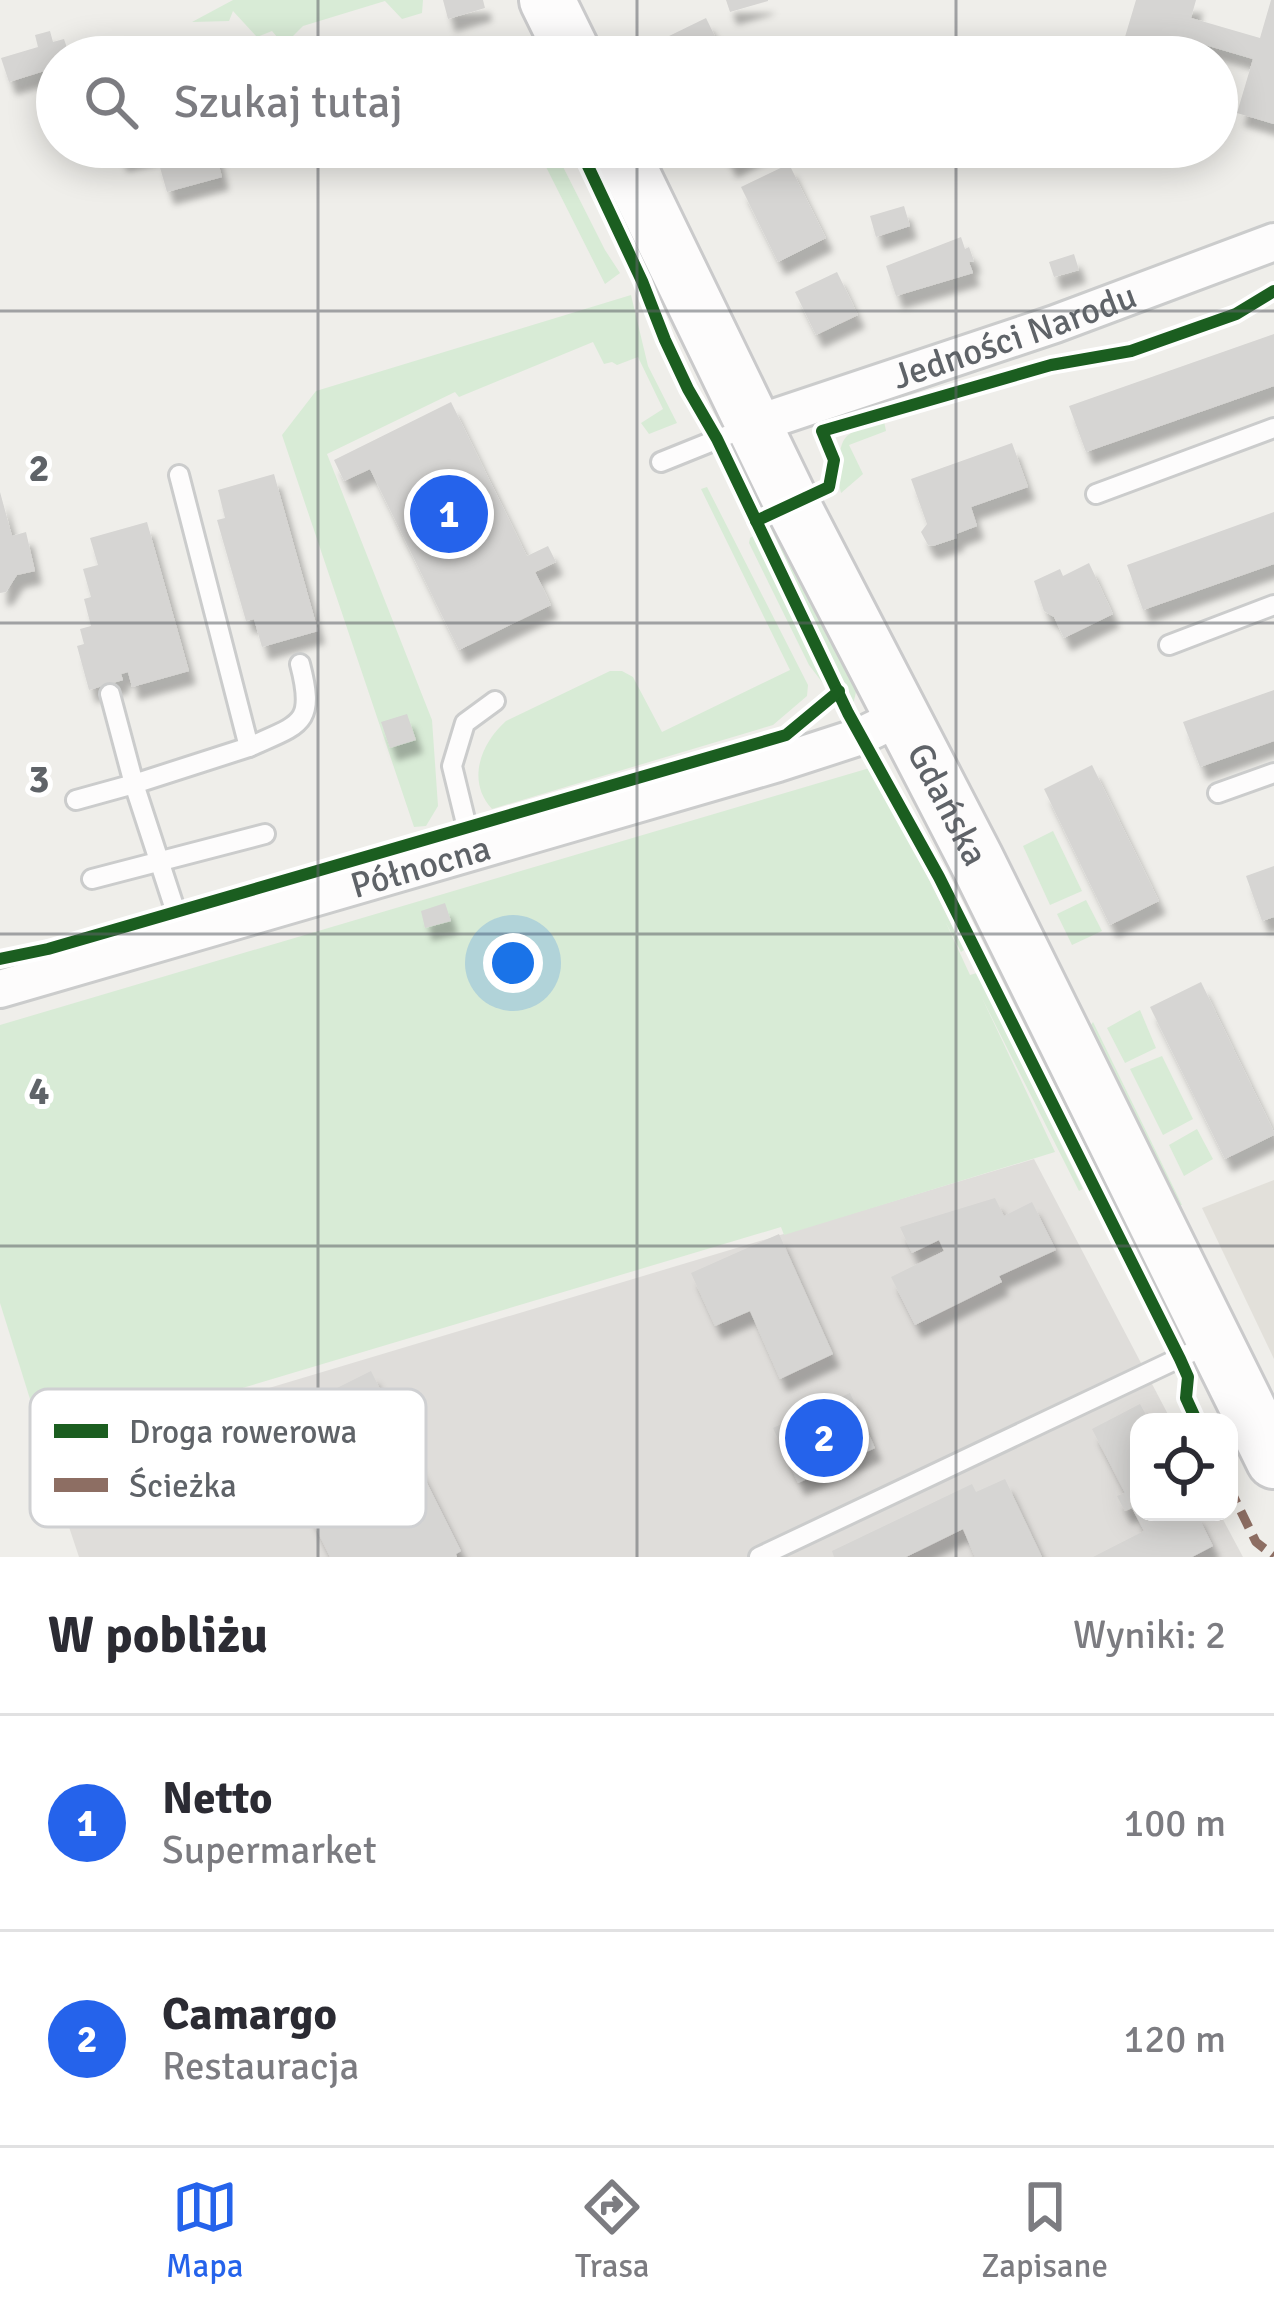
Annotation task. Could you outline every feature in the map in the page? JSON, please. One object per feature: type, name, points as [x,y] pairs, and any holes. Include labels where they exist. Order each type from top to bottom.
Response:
[{"type":"street","points":[[547,0],[565,36]]},
{"type":"street","name":"Gdańska","points":[[629,168],[753,425],[904,715],[1274,1461]]},
{"type":"street","name":"Jedności Narodu","points":[[753,425],[1054,324],[1274,242]]},
{"type":"street","name":"Północna","points":[[0,989],[778,763],[861,736],[904,715]]},
{"type":"lane","points":[[661,463],[753,425]]},
{"type":"lane","points":[[1096,494],[1274,428]]},
{"type":"lane","points":[[179,476],[249,747]]},
{"type":"lane","points":[[1169,645],[1274,605]]},
{"type":"lane","points":[[76,800],[249,747],[293,728],[306,712],[308,694],[300,664]]},
{"type":"lane","points":[[110,694],[184,937]]},
{"type":"lane","points":[[473,852],[452,766],[465,724],[495,701]]},
{"type":"lane","points":[[1218,793],[1274,773]]},
{"type":"lane","points":[[92,879],[265,834]]},
{"type":"lane","points":[[759,1557],[1215,1341]]},
{"type":"shaded area","points":[[1034,1159],[1167,1413],[1130,1413],[1130,1521],[1224,1521],[1243,1557],[79,1557],[69,1527],[426,1527],[426,1389],[266,1389]]},
{"type":"shaded area","points":[[1274,1180],[1274,1359],[1202,1208]]},
{"type":"green space","points":[[233,0],[423,0],[422,13],[402,19],[385,1],[303,26],[293,36],[276,36],[272,31],[256,36],[233,11],[229,21],[192,22]]},
{"type":"green space","points":[[547,168],[564,168],[620,273],[605,284]]},
{"type":"green space","points":[[631,295],[648,366],[677,423],[649,434],[641,423],[663,409],[638,357],[617,365],[604,364],[593,342],[459,397],[455,392],[327,454],[432,720],[438,806],[426,826],[414,827],[282,435],[316,391]]},
{"type":"green space","points":[[884,421],[886,431],[849,445],[863,474],[841,493],[843,441],[855,431]]},
{"type":"green space","points":[[707,487],[808,685],[807,696],[773,725],[492,809],[478,775],[484,751],[497,730],[506,721],[610,671],[633,677],[662,732],[790,670],[701,489]]},
{"type":"green space","points":[[774,525],[859,679],[853,705],[764,530]]},
{"type":"green space","points":[[756,534],[828,680],[828,690],[809,665],[749,543]]},
{"type":"green space","points":[[873,767],[964,950],[961,952],[946,923],[970,975],[977,973],[1083,1189],[1079,1191],[982,998],[1055,1152],[784,1235],[781,1227],[239,1389],[30,1389],[30,1399],[0,1303],[0,1025]]},
{"type":"green space","points":[[1053,831],[1082,891],[1050,905],[1023,846]]},
{"type":"green space","points":[[1086,900],[1102,931],[1072,945],[1057,914]]},
{"type":"green space","points":[[1140,1010],[1156,1048],[1125,1063],[1107,1028]]},
{"type":"green space","points":[[1093,1022],[1182,1205],[1176,1205],[1087,1031]]},
{"type":"green space","points":[[1162,1056],[1193,1119],[1163,1135],[1130,1069]]},
{"type":"green space","points":[[1197,1129],[1213,1159],[1184,1176],[1169,1145]]},
{"type":"building","points":[[443,0],[483,0],[485,8],[448,19]]},
{"type":"building","points":[[726,0],[768,0],[768,1],[730,12]]},
{"type":"building","points":[[1136,0],[1196,0],[1191,18],[1260,38],[1274,0],[1274,124],[1238,113],[1253,59],[1238,55],[1238,36],[1125,36]]},
{"type":"building","points":[[706,18],[715,36],[669,36]]},
{"type":"building","points":[[36,48],[36,74],[9,82],[1,58]]},
{"type":"building","points":[[160,168],[220,168],[222,177],[167,192]]},
{"type":"building","points":[[781,168],[791,168],[826,238],[778,262],[741,187]]},
{"type":"building","points":[[904,206],[910,226],[876,237],[870,216]]},
{"type":"building","points":[[961,237],[974,261],[969,262],[973,273],[896,296],[886,266]]},
{"type":"building","points":[[1074,254],[1079,270],[1054,277],[1049,262]]},
{"type":"building","points":[[837,272],[858,315],[816,335],[795,292]]},
{"type":"building","points":[[1274,334],[1274,386],[1086,452],[1069,406]]},
{"type":"building","points":[[451,402],[527,556],[548,546],[556,562],[535,572],[551,605],[459,650],[370,469],[344,481],[334,460]]},
{"type":"building","points":[[1012,443],[1028,487],[971,507],[977,526],[956,534],[957,538],[928,545],[921,532],[927,524],[911,479]]},
{"type":"building","points":[[274,474],[318,631],[262,647],[254,619],[246,621],[217,520],[225,518],[218,490]]},
{"type":"building","points":[[0,492],[12,536],[26,532],[35,571],[17,575],[6,592],[0,593]]},
{"type":"building","points":[[1274,512],[1274,564],[1143,610],[1127,565]]},
{"type":"building","points":[[147,522],[189,671],[132,687],[128,672],[121,674],[123,680],[89,690],[77,646],[84,644],[80,629],[91,626],[84,599],[91,597],[83,569],[98,565],[90,538]]},
{"type":"building","points":[[1089,563],[1113,614],[1064,638],[1054,617],[1044,611],[1034,581],[1060,569],[1063,576]]},
{"type":"building","points":[[1274,690],[1274,741],[1200,767],[1183,722]]},
{"type":"building","points":[[407,714],[416,740],[390,748],[381,722]]},
{"type":"building","points":[[1092,765],[1159,901],[1110,925],[1044,789]]},
{"type":"building","points":[[1274,866],[1274,917],[1262,921],[1246,876]]},
{"type":"building","points":[[445,903],[451,921],[425,928],[421,911]]},
{"type":"building","points":[[1201,982],[1274,1132],[1225,1159],[1150,1007]]},
{"type":"building","points":[[995,1198],[1004,1216],[1032,1202],[1056,1250],[999,1276],[1002,1282],[915,1325],[891,1277],[944,1251],[939,1240],[912,1253],[900,1227]]},
{"type":"building","points":[[779,1234],[833,1354],[780,1379],[750,1311],[715,1326],[691,1273]]},
{"type":"building","points":[[371,1371],[380,1389],[335,1389]]},
{"type":"building","points":[[850,1393],[875,1448],[798,1483],[773,1428]]},
{"type":"building","points":[[1140,1404],[1145,1413],[1130,1413],[1130,1509],[1125,1511],[1117,1496],[1125,1493],[1092,1429]]},
{"type":"building","points":[[1005,1479],[1042,1557],[975,1557],[963,1529],[906,1557],[834,1557],[832,1551],[972,1484],[976,1492]]},
{"type":"building","points":[[426,1481],[461,1551],[457,1557],[330,1557],[315,1527],[426,1527]]},
{"type":"building","points":[[1139,1521],[1200,1521],[1213,1546],[1192,1557],[1093,1557],[1144,1531]]},
{"type":"marked path","points":[[1238,1505],[1256,1542],[1274,1556]]},
{"type":"cycle path","points":[[589,168],[688,389],[717,439],[848,713],[939,877],[1180,1359],[1188,1377],[1186,1398],[1193,1413]]},
{"type":"cycle path","points":[[756,521],[829,487],[834,460],[822,431],[1051,365],[1131,351],[1236,314],[1274,291]]},
{"type":"cycle path","points":[[0,959],[786,735],[839,691]]},
{"type":"place","name":"Netto","points":[[449,514]]},
{"type":"place","name":"Camargo","points":[[824,1438]]}]
